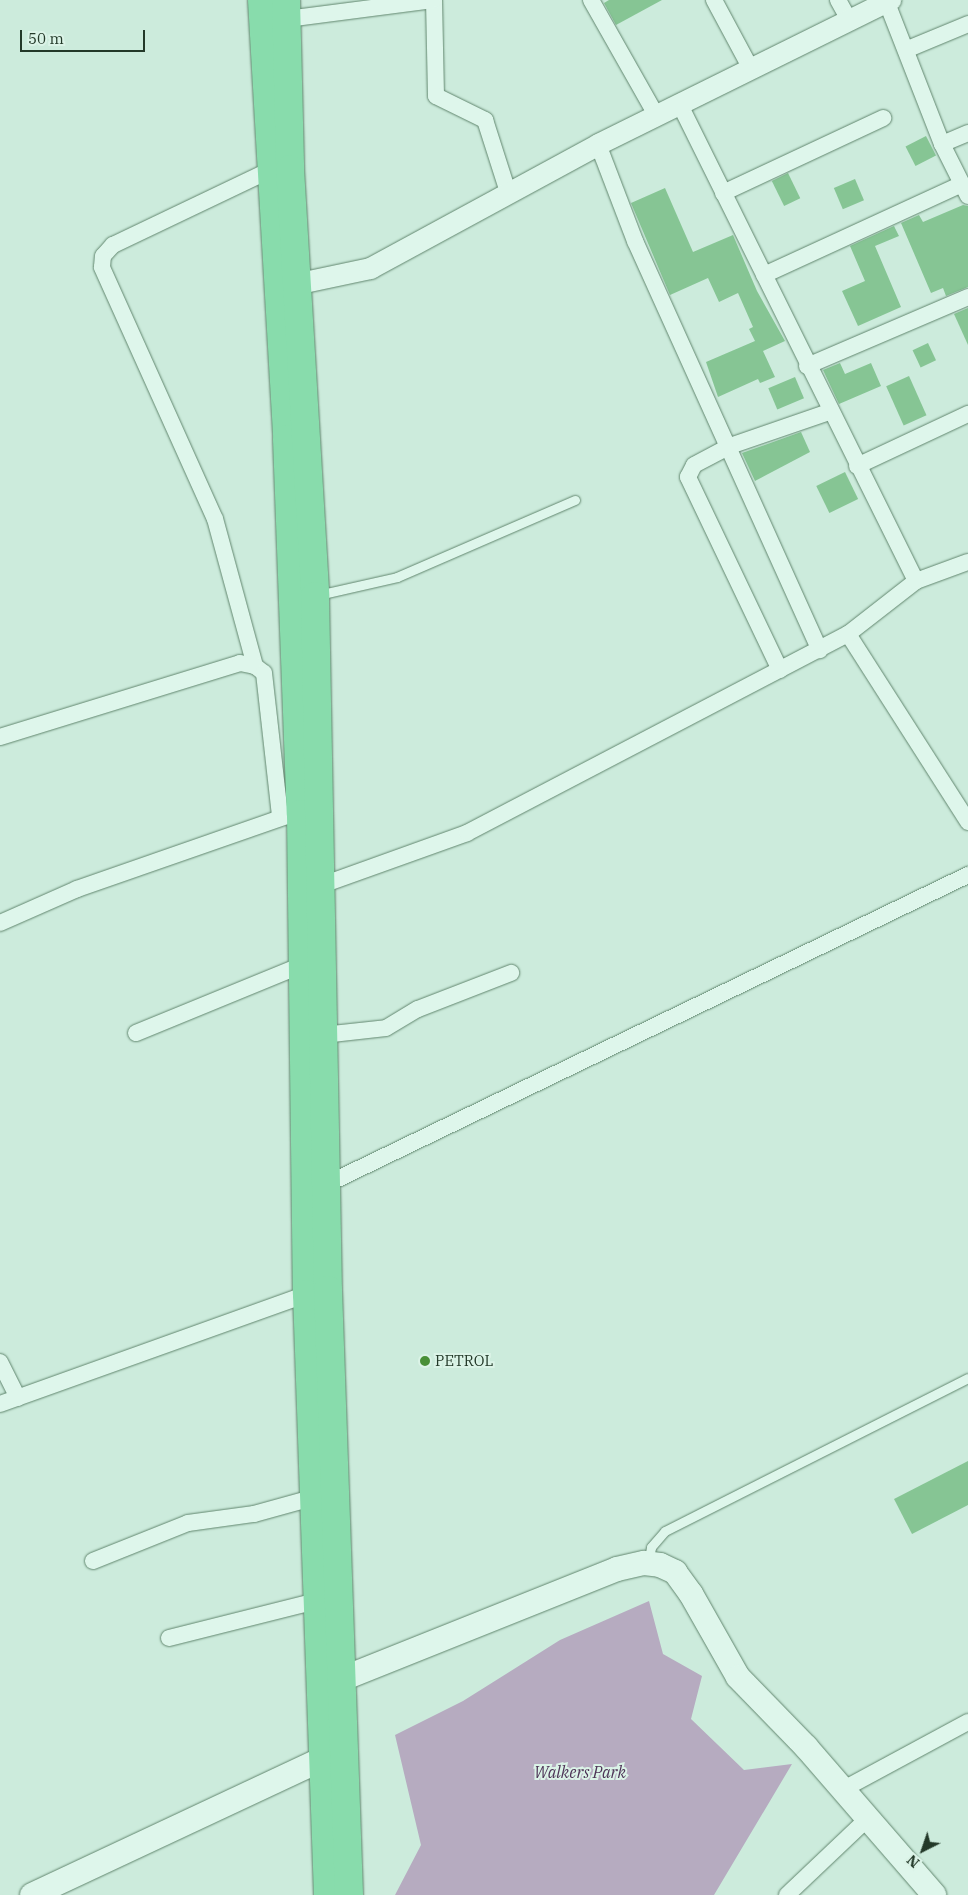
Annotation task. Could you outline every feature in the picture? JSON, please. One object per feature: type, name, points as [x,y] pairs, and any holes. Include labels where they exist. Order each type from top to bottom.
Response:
[{"type":"highway","points":[[262,0],[268,171],[291,323],[316,596],[301,813],[322,885],[323,1035],[317,1189],[307,1294],[312,1498],[316,1601],[349,1895]]},
{"type":"highway","points":[[286,9],[290,169],[299,282],[291,323],[301,813],[302,965],[317,1189],[342,1679],[333,1752],[328,1895]]},
{"type":"main road","points":[[342,1679],[617,1569],[648,1563],[675,1572],[738,1677],[842,1790],[866,1820],[934,1895]]},
{"type":"main road","points":[[32,1895],[333,1752]]},
{"type":"street","points":[[286,9],[434,0],[436,96],[485,120],[509,195]]},
{"type":"street","points":[[591,0],[656,115]]},
{"type":"street","points":[[714,0],[750,67]]},
{"type":"street","points":[[838,0],[850,22]]},
{"type":"street","points":[[299,282],[370,268],[509,195],[598,144],[750,67],[850,22],[888,1],[908,49],[942,144],[965,190],[764,275]]},
{"type":"street","points":[[908,49],[968,24]]},
{"type":"street","points":[[679,103],[829,412],[916,581]]},
{"type":"street","points":[[723,193],[883,118]]},
{"type":"street","points":[[942,144],[968,133]]},
{"type":"street","points":[[598,144],[635,241],[730,446],[820,650]]},
{"type":"street","points":[[255,666],[215,519],[102,267],[103,256],[113,245],[268,171]]},
{"type":"street","points":[[807,366],[968,297]]},
{"type":"street","points":[[780,670],[688,477],[694,465],[730,446],[829,412]]},
{"type":"street","points":[[857,466],[968,414]]},
{"type":"street","points":[[322,885],[467,833],[820,650],[848,634],[916,581],[967,559]]},
{"type":"street","points":[[848,634],[968,822]]},
{"type":"street","points":[[0,737],[240,663],[255,666],[264,673],[301,813],[77,889],[0,923]]},
{"type":"street","points":[[317,1189],[968,875]]},
{"type":"street","points":[[136,1033],[302,965]]},
{"type":"street","points":[[323,1035],[386,1028],[418,1009],[511,973]]},
{"type":"street","points":[[0,1404],[307,1294]]},
{"type":"street","points":[[0,1362],[18,1398]]},
{"type":"street","points":[[93,1561],[188,1522],[254,1514],[312,1498]]},
{"type":"street","points":[[169,1638],[316,1601]]},
{"type":"street","points":[[842,1790],[965,1729]]},
{"type":"street","points":[[787,1895],[866,1820]]},
{"type":"lane","points":[[316,596],[397,577],[574,500]]},
{"type":"lane","points":[[648,1563],[651,1547],[665,1531],[968,1378]]},
{"type":"water","name":"Walkers Park","points":[[649,1601],[663,1654],[702,1676],[691,1719],[744,1770],[792,1764],[714,1895],[395,1895],[421,1845],[395,1735],[463,1701],[560,1640]]},
{"type":"building","points":[[609,0],[662,0],[616,25],[604,3]]},
{"type":"building","points":[[926,136],[936,156],[915,166],[906,146]]},
{"type":"building","points":[[788,173],[800,198],[784,206],[772,181]]},
{"type":"building","points":[[855,179],[864,200],[843,209],[834,188]]},
{"type":"building","points":[[665,188],[693,252],[733,235],[757,291],[785,341],[763,351],[775,377],[760,383],[758,379],[718,397],[706,362],[755,341],[749,329],[753,327],[738,293],[719,302],[708,278],[670,295],[631,203]]},
{"type":"building","points":[[963,205],[968,206],[968,287],[946,296],[943,288],[931,293],[901,223],[919,215],[923,222]]},
{"type":"building","points":[[894,226],[899,236],[875,246],[901,307],[858,326],[842,291],[865,281],[850,246]]},
{"type":"building","points":[[968,308],[968,345],[954,314]]},
{"type":"building","points":[[928,343],[936,360],[921,367],[913,350]]},
{"type":"building","points":[[840,363],[845,374],[871,363],[881,386],[839,404],[823,370]]},
{"type":"building","points":[[909,376],[926,415],[904,425],[886,386]]},
{"type":"building","points":[[795,377],[804,398],[777,410],[768,388]]},
{"type":"building","points":[[801,432],[810,452],[755,481],[742,453]]},
{"type":"building","points":[[845,472],[858,499],[829,513],[816,486]]},
{"type":"building","points":[[968,1461],[968,1505],[912,1534],[894,1499]]},
{"type":"place","name":"PETROL","points":[[425,1361]]}]
